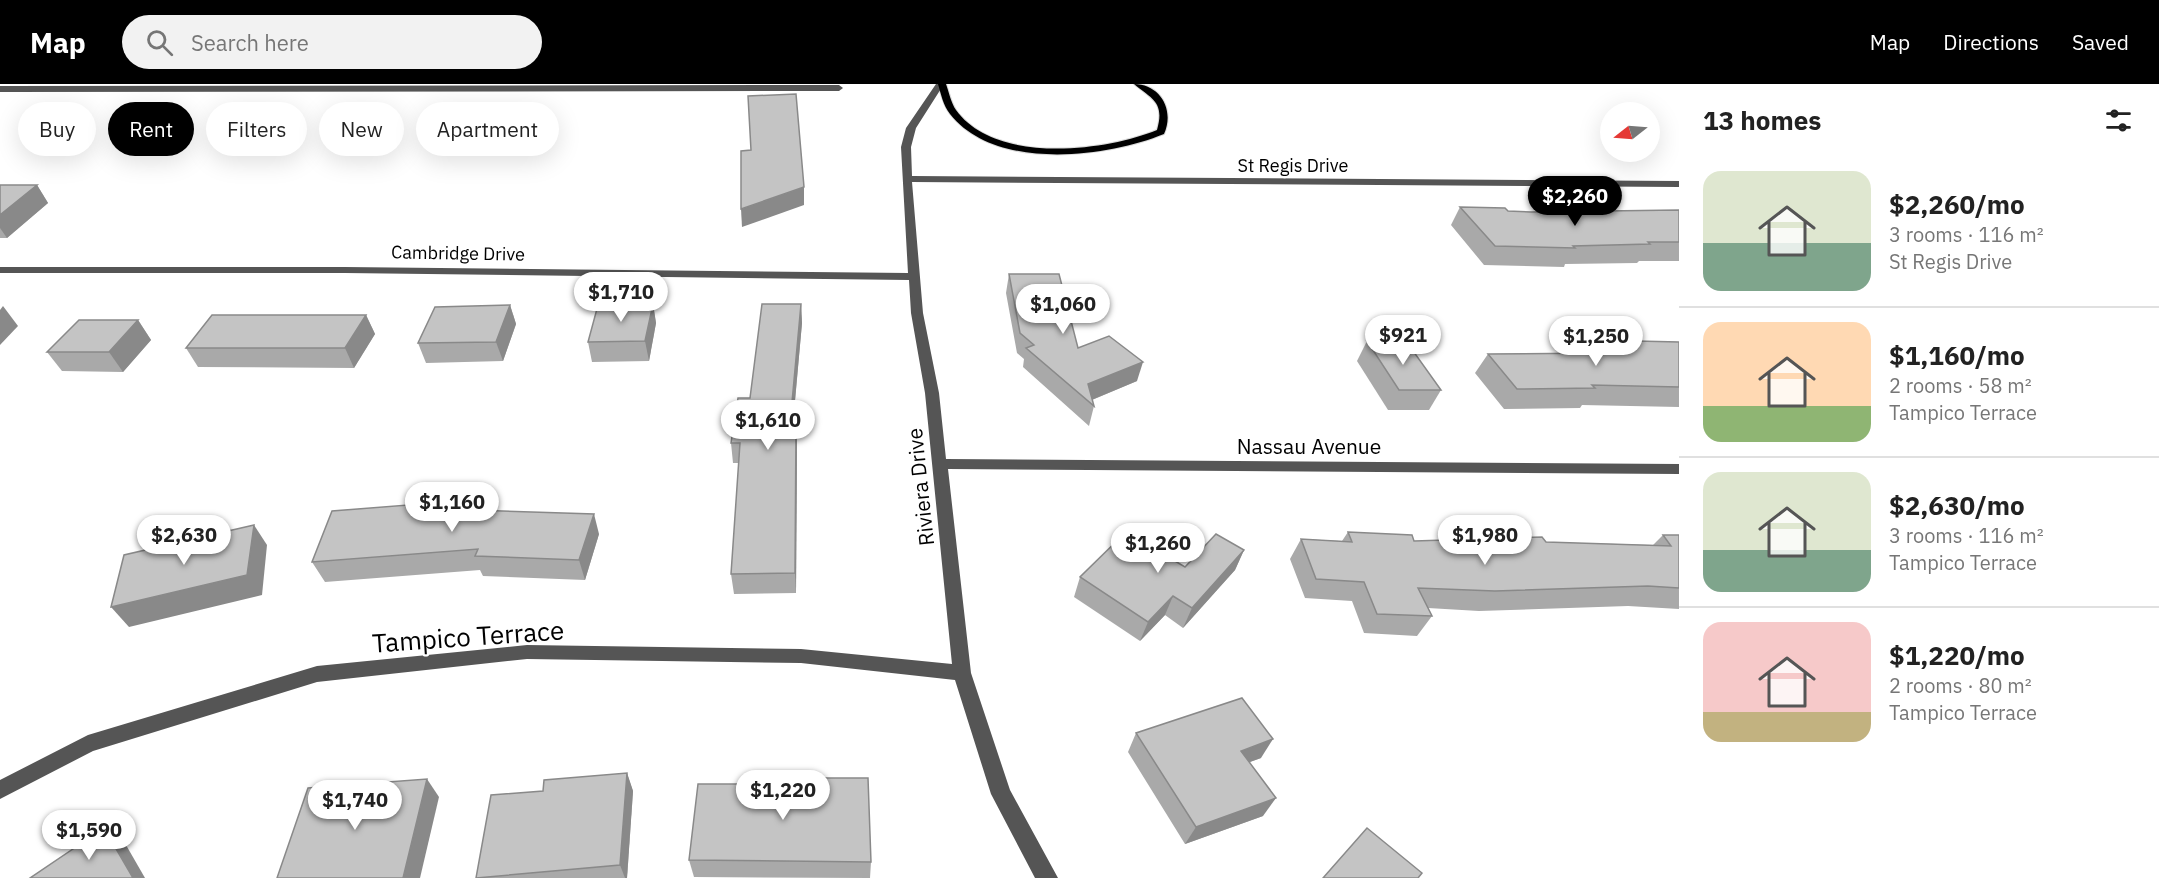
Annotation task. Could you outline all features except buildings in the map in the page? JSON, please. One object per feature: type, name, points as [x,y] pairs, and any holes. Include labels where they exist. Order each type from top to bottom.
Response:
[{"type":"main road","points":[[941,84],[955,115],[988,138],[1022,148],[1055,151],[1119,147],[1143,142],[1161,132],[1166,120],[1162,102],[1158,96],[1138,84]]},
{"type":"street","name":"Riviera Drive","points":[[941,84],[912,128],[906,147],[907,179],[917,313],[932,393],[962,673],[1001,794],[1047,878]]},
{"type":"street","points":[[0,89],[839,88]]},
{"type":"street","name":"St Regis Drive","points":[[907,179],[1679,184]]},
{"type":"street","name":"Cambridge Drive","points":[[0,270],[345,270],[915,277]]},
{"type":"street","name":"Nassau Avenue","points":[[938,464],[1679,469]]},
{"type":"street","name":"Tampico Terrace","points":[[0,790],[88,744],[317,674],[526,652],[801,656],[962,673]]}]
